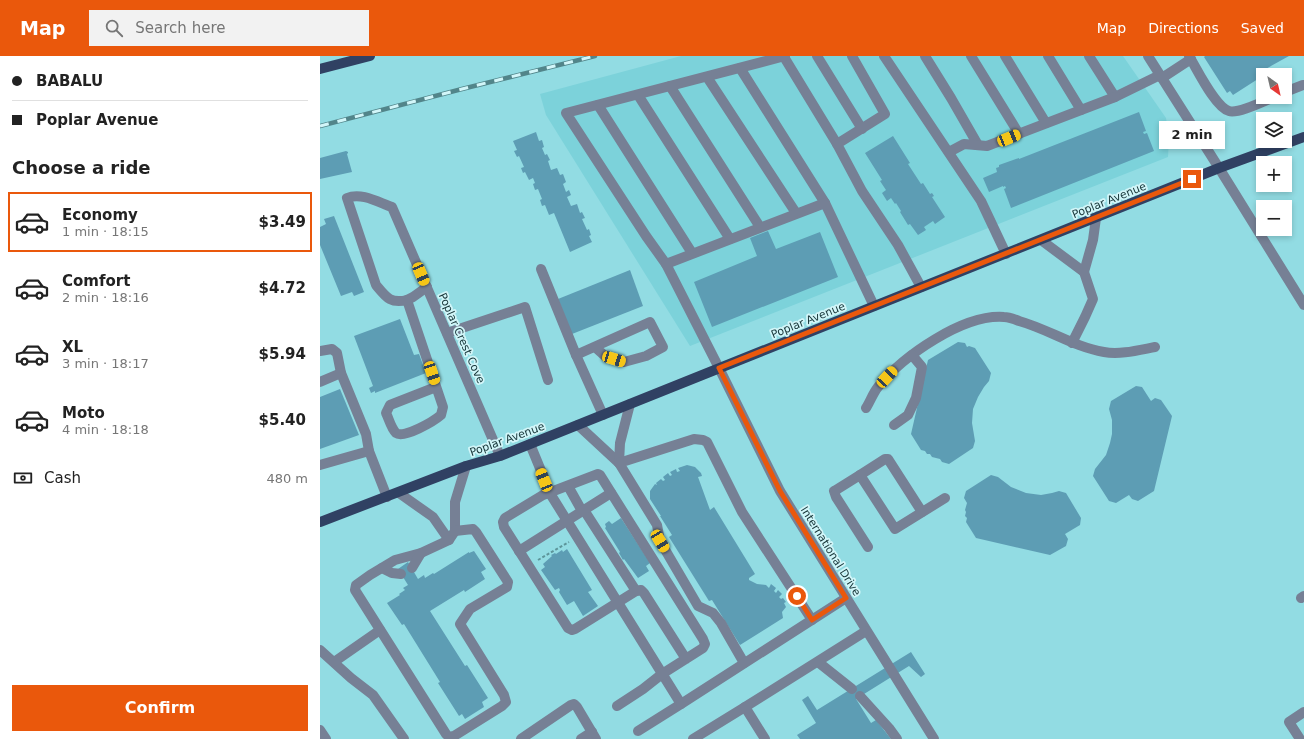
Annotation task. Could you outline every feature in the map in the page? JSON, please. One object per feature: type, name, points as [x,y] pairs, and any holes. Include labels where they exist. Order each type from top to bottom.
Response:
[{"type":"main road","points":[[320,69],[370,56]]},
{"type":"main road","name":"Poplar Avenue","points":[[320,522],[387,498],[466,466],[500,456],[1220,168],[1304,138]]},
{"type":"street","points":[[692,253],[598,105],[785,56],[837,144],[862,191],[898,245],[921,287]]},
{"type":"street","points":[[817,56],[862,129]]},
{"type":"street","points":[[837,144],[885,114],[852,56]]},
{"type":"street","points":[[884,56],[981,201],[1006,254]]},
{"type":"street","points":[[925,56],[952,98],[978,146]]},
{"type":"street","points":[[970,56],[1019,134]]},
{"type":"street","points":[[1006,56],[1046,123]]},
{"type":"street","points":[[1048,56],[1081,110]]},
{"type":"street","points":[[1089,56],[1114,97]]},
{"type":"street","points":[[1148,56],[1303,300]]},
{"type":"street","points":[[949,152],[964,144],[988,146],[1081,110],[1161,77],[1190,58],[1214,98],[1220,105],[1230,112],[1238,111],[1256,104]]},
{"type":"street","points":[[740,68],[825,203],[874,306]]},
{"type":"street","points":[[707,77],[796,213]]},
{"type":"street","points":[[670,86],[760,227]]},
{"type":"street","points":[[1292,90],[1304,86]]},
{"type":"street","points":[[638,95],[730,239]]},
{"type":"street","name":"International Drive","points":[[598,105],[566,113],[646,236],[666,264],[780,491],[934,739]]},
{"type":"street","name":"Poplar Crest Cove","points":[[407,300],[398,302],[385,296],[376,284],[347,198],[352,196],[362,196],[392,207],[500,456]]},
{"type":"street","points":[[666,264],[825,203]]},
{"type":"street","points":[[1072,342],[1086,317],[1092,299],[1084,272],[1093,240],[1096,218]]},
{"type":"street","points":[[1041,240],[1084,272]]},
{"type":"street","points":[[541,270],[602,415]]},
{"type":"street","points":[[427,287],[407,300],[443,407],[442,415],[435,420],[403,435],[397,433],[392,427],[386,413],[390,405],[436,387]]},
{"type":"street","points":[[447,333],[525,307],[548,380]]},
{"type":"street","points":[[866,408],[877,388],[898,366],[926,344],[980,319],[1004,317],[1032,325],[1072,342],[1104,352],[1118,352],[1155,347]]},
{"type":"street","points":[[576,355],[598,349],[650,322],[663,347],[646,356],[624,362],[604,356],[598,349]]},
{"type":"street","points":[[320,351],[332,349],[337,353],[341,373],[366,434],[369,451],[387,498]]},
{"type":"street","points":[[894,425],[908,415],[916,398],[922,367],[912,355]]},
{"type":"street","points":[[320,382],[341,373]]},
{"type":"street","points":[[618,463],[620,443],[630,404]]},
{"type":"street","points":[[578,425],[618,463],[657,525],[660,541],[698,606],[713,613],[721,623],[744,663]]},
{"type":"street","points":[[618,463],[694,440],[702,440],[707,442],[742,512],[812,620]]},
{"type":"street","points":[[530,444],[549,492],[681,704]]},
{"type":"street","points":[[320,465],[369,451]]},
{"type":"street","points":[[868,547],[834,492],[884,459],[888,459],[922,512]]},
{"type":"street","points":[[455,531],[473,529],[508,582],[507,586],[470,609],[460,624],[504,695],[506,702],[484,718],[454,736],[449,737],[355,590],[356,585],[395,560],[421,552],[449,540],[455,531],[455,502],[466,466]]},
{"type":"street","points":[[617,706],[643,689],[662,674],[686,659],[703,648],[705,644],[704,639],[602,478],[598,474],[549,492],[504,518],[504,527],[568,628],[572,630],[636,590],[641,590],[686,659]]},
{"type":"street","points":[[860,475],[895,529],[944,498]]},
{"type":"street","points":[[568,486],[636,590]]},
{"type":"street","points":[[399,493],[433,517],[449,540]]},
{"type":"street","points":[[519,551],[611,493]]},
{"type":"street","points":[[412,568],[421,552]]},
{"type":"street","points":[[382,568],[392,573],[401,574]]},
{"type":"street","points":[[638,731],[846,598]]},
{"type":"street","points":[[334,662],[380,630]]},
{"type":"street","points":[[693,739],[866,631]]},
{"type":"street","points":[[320,650],[372,695],[404,739]]},
{"type":"street","points":[[818,662],[852,689]]},
{"type":"street","points":[[860,696],[897,739]]},
{"type":"street","points":[[521,739],[574,704],[594,735],[581,739]]},
{"type":"street","points":[[745,707],[765,739]]},
{"type":"street","points":[[1300,739],[1289,722],[1304,712]]},
{"type":"street","points":[[320,730],[326,739]]},
{"type":"path","points":[[529,566],[569,541],[573,548]]},
{"type":"shaded area","points":[[681,56],[1123,56],[1166,118],[1169,139],[1168,157],[690,346],[546,115],[540,94]]},
{"type":"building","points":[[1289,56],[1267,68],[1256,68],[1256,80],[1233,95],[1230,91],[1227,93],[1204,57]]},
{"type":"building","points":[[1139,112],[1146,131],[1143,132],[1144,134],[1147,133],[1154,151],[1011,208],[1004,189],[1006,188],[1005,186],[989,192],[983,178],[997,172],[996,168],[999,167],[999,165],[1019,159]]},
{"type":"building","points":[[536,132],[539,141],[542,140],[544,147],[542,148],[545,155],[547,154],[550,160],[548,161],[551,170],[557,168],[560,175],[563,174],[566,182],[563,184],[566,192],[569,190],[571,195],[567,197],[571,206],[577,204],[580,213],[582,212],[585,218],[582,219],[591,235],[589,236],[592,242],[570,252],[554,213],[549,215],[545,205],[542,206],[540,200],[542,199],[538,189],[535,190],[533,178],[529,180],[525,172],[523,173],[521,168],[524,167],[519,156],[517,157],[514,151],[517,150],[513,141]]},
{"type":"building","points":[[893,136],[910,163],[908,164],[921,184],[923,183],[930,194],[932,193],[934,196],[932,197],[945,217],[935,224],[933,221],[924,227],[926,230],[918,235],[910,224],[908,225],[896,203],[895,204],[891,198],[887,201],[882,193],[886,190],[880,181],[882,180],[865,153]]},
{"type":"building","points":[[346,151],[348,152],[347,154],[352,172],[320,179],[320,158]]},
{"type":"building","points":[[334,216],[364,292],[354,296],[352,292],[341,296],[320,245],[320,227],[326,224],[324,219]]},
{"type":"building","points":[[768,231],[776,249],[820,232],[838,277],[712,327],[694,282],[757,256],[750,238]]},
{"type":"building","points":[[630,270],[643,306],[572,334],[558,299]]},
{"type":"building","points":[[400,319],[414,355],[419,354],[426,373],[375,393],[375,391],[371,393],[369,388],[373,386],[354,336]]},
{"type":"building","points":[[958,342],[965,343],[967,347],[969,346],[975,348],[991,373],[989,381],[978,397],[973,409],[972,423],[975,441],[973,448],[949,464],[932,457],[930,454],[927,454],[925,451],[921,450],[911,434],[928,360]]},
{"type":"building","points":[[1136,386],[1142,387],[1151,401],[1155,398],[1161,400],[1172,416],[1154,491],[1138,501],[1132,499],[1129,495],[1116,503],[1109,501],[1093,476],[1095,469],[1106,455],[1110,443],[1112,434],[1112,420],[1109,409],[1111,401]]},
{"type":"building","points":[[340,389],[359,435],[320,449],[320,397]]},
{"type":"building","points":[[687,465],[695,467],[701,473],[702,476],[698,477],[710,510],[714,507],[755,574],[749,578],[749,580],[757,584],[766,585],[769,588],[771,584],[776,588],[774,591],[776,593],[778,590],[782,594],[779,597],[781,599],[783,598],[786,602],[784,603],[786,607],[782,612],[783,618],[740,645],[712,600],[709,601],[669,537],[672,535],[650,499],[650,491],[655,484],[657,485],[656,483],[661,479],[663,481],[665,480],[663,477],[668,473],[670,476],[672,475],[670,472],[676,469],[677,472],[680,471],[678,468]]},
{"type":"building","points":[[991,475],[998,477],[1011,487],[1026,493],[1041,495],[1059,491],[1066,493],[1081,518],[1080,525],[1065,534],[1068,539],[1066,546],[1050,555],[976,538],[966,522],[967,518],[965,516],[965,510],[967,503],[964,498],[966,491]]},
{"type":"building","points":[[621,518],[650,563],[646,566],[649,571],[638,578],[624,559],[623,560],[619,553],[620,552],[605,528],[605,524],[609,521],[612,524]]},
{"type":"building","points":[[567,549],[592,590],[588,592],[598,606],[583,616],[574,601],[567,605],[559,592],[559,588],[555,590],[541,570],[545,567],[543,564],[552,556],[551,555],[562,550],[563,552]]},
{"type":"building","points":[[474,551],[486,569],[481,572],[485,579],[430,611],[465,666],[467,665],[488,698],[482,702],[484,707],[465,719],[462,714],[459,716],[404,624],[402,625],[387,603],[400,595],[399,594],[405,590],[403,588],[408,585],[398,569],[408,562],[418,579],[424,575],[425,578],[469,552]]},
{"type":"building","points":[[911,652],[925,674],[921,677],[909,666],[856,699],[871,723],[876,720],[891,739],[800,739],[797,735],[816,723],[802,700],[808,696],[817,710]]},
{"type":"railway","points":[[320,126],[595,56]]},
{"type":"route","points":[[797,596],[812,620],[846,598],[780,491],[719,368],[1192,179]]}]
